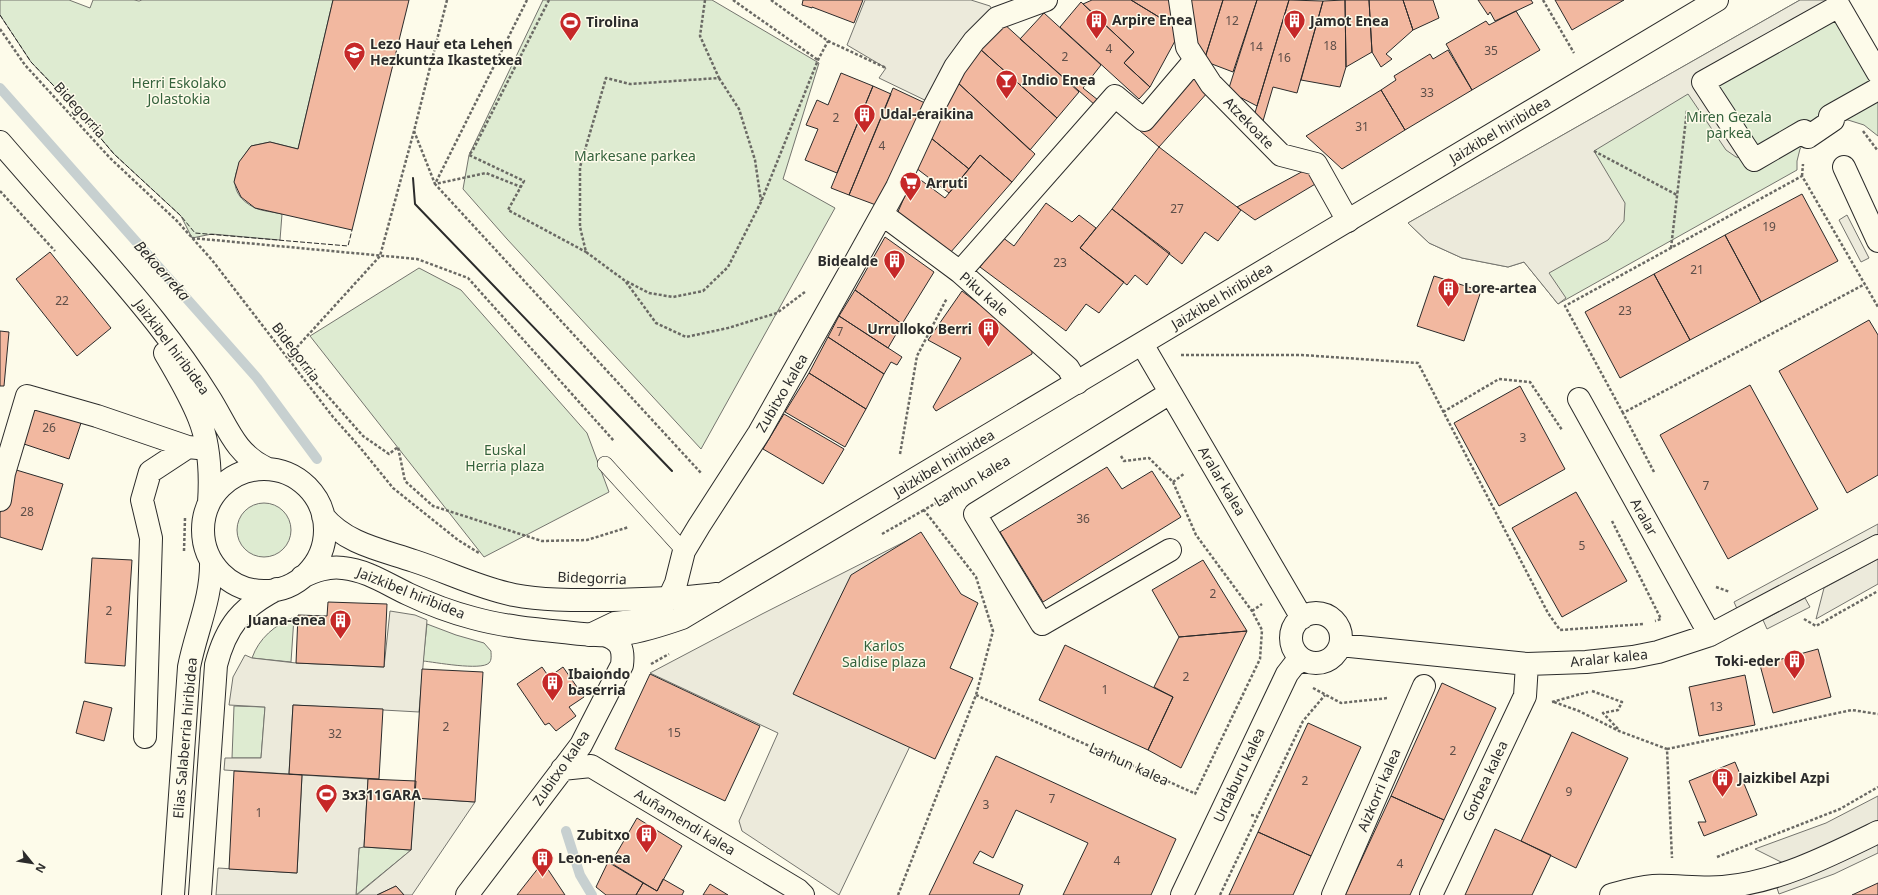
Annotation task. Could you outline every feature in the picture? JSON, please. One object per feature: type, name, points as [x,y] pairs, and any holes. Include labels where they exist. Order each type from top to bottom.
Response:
[{"type":"street","name":"Zubitxo kalea","points":[[597,635],[615,623],[642,620],[657,612],[669,598],[676,583],[678,543],[720,494],[759,433],[897,187],[935,105],[956,67],[974,41],[997,18],[1046,0]]},
{"type":"street","name":"Atzekoate","points":[[1180,0],[1187,47],[1211,84],[1281,155],[1316,164],[1348,221]]},
{"type":"street","name":"Jaizkibel hiribidea","points":[[302,577],[314,571],[342,567],[383,581],[431,604],[474,618],[503,625],[597,635],[621,634],[653,629],[682,618],[1077,383],[1145,350],[1348,221],[1717,0]]},
{"type":"street","points":[[1878,73],[1839,6],[1703,82],[1754,160],[1804,131],[1808,137],[1833,120],[1830,116],[1878,90]]},
{"type":"street","points":[[960,272],[1114,96],[1144,120],[1195,60]]},
{"type":"street","name":"Jaizkibel hiribidea","points":[[0,142],[154,318],[184,358],[210,398],[240,450],[256,464],[266,468]]},
{"type":"street","points":[[1844,167],[1873,218],[1878,241]]},
{"type":"street","name":"Piku kale","points":[[882,214],[960,272],[1068,368],[1077,383]]},
{"type":"street","name":"Jaizkibel hiribidea","points":[[121,280],[162,346],[200,419],[198,448]]},
{"type":"street","name":"Aralar kalea","points":[[1145,350],[1302,618]]},
{"type":"street","points":[[1170,393],[975,514],[1042,624],[1170,550]]},
{"type":"street","points":[[0,500],[4,473],[27,396],[97,416],[198,448]]},
{"type":"street","name":"Aralar","points":[[1579,399],[1710,635]]},
{"type":"street","points":[[198,448],[210,478],[209,503]]},
{"type":"street","points":[[145,737],[151,538],[142,500],[150,472],[198,448]]},
{"type":"street","points":[[266,468],[282,471],[296,478],[308,488],[318,501],[323,516],[324,532],[321,548],[312,567],[302,577],[291,584],[278,589],[263,591],[247,589],[232,582],[220,573],[211,560],[205,546],[203,532],[204,517],[209,503],[219,488],[232,477],[249,470],[266,468]]},
{"type":"street","name":"Jaizkibel hiribidea","points":[[323,516],[338,531],[357,542],[425,564],[478,586],[501,592],[534,598],[578,600],[669,598],[726,593]]},
{"type":"street","name":"Aralar kalea","points":[[1340,645],[1527,664],[1586,662],[1633,657],[1658,652],[1710,635],[1878,546]]},
{"type":"street","name":"Elias Salaberria hiribidea","points":[[173,895],[189,667],[193,648],[209,597],[212,579],[211,560]]},
{"type":"street","name":"Elias Salaberria hiribidea","points":[[200,895],[216,665],[221,647],[230,628],[242,612],[259,598],[278,589]]},
{"type":"street","points":[[1319,613],[1334,621],[1341,637],[1340,645],[1337,652],[1326,662],[1318,664],[1304,660],[1297,655],[1292,648],[1292,631],[1296,623],[1302,618],[1310,614],[1319,613]]},
{"type":"street","name":"Zubitxo kalea","points":[[467,895],[581,745],[622,665],[623,655],[620,646],[614,638],[597,635]]},
{"type":"street","name":"Urdaburu kalea","points":[[1182,895],[1287,674],[1294,665],[1304,660]]},
{"type":"street","name":"Gorbea kalea","points":[[1431,895],[1525,696],[1527,664]]},
{"type":"street","name":"Aizkorri kalea","points":[[1334,895],[1424,686]]},
{"type":"street","name":"Auñamendi kalea","points":[[562,769],[591,766],[798,890],[803,895]]},
{"type":"street","points":[[1611,895],[1630,889],[1653,886],[1668,891],[1723,887],[1756,882],[1822,859],[1878,832]]},
{"type":"lane","points":[[605,464],[678,543]]},
{"type":"path","points":[[447,0],[414,131],[380,256],[288,357],[295,359],[363,436],[389,454],[398,448],[405,481],[433,506],[542,541],[588,540],[633,526],[678,543]]},
{"type":"path","points":[[436,184],[526,0]]},
{"type":"path","points":[[550,0],[473,150],[469,155],[524,181],[508,210],[586,252],[624,280],[649,294],[673,297],[704,291],[728,267],[761,202],[818,60],[828,41]]},
{"type":"path","points":[[704,0],[700,36],[719,78],[739,109],[755,160],[761,202]]},
{"type":"path","points":[[733,0],[818,60]]},
{"type":"path","points":[[771,0],[828,41],[886,68]]},
{"type":"path","points":[[1543,0],[1578,60]]},
{"type":"path","name":"Bidegorria","points":[[0,29],[25,65],[110,158],[177,221],[212,260],[288,357],[333,418],[358,445],[393,488],[458,540],[484,557]]},
{"type":"path","points":[[586,252],[580,227],[580,167],[606,78],[630,84],[719,78]]},
{"type":"path","points":[[1671,248],[1687,109]]},
{"type":"path","points":[[414,131],[436,184],[720,494]]},
{"type":"path","points":[[1594,151],[1677,195]]},
{"type":"path","points":[[436,184],[486,173],[521,187]]},
{"type":"path","points":[[1656,476],[1565,306],[1802,176],[1878,307]]},
{"type":"path","points":[[192,238],[417,259],[468,278],[616,443]]},
{"type":"path","points":[[909,484],[898,469],[917,356],[960,272]]},
{"type":"path","points":[[624,280],[656,323],[686,337],[728,328],[777,313],[809,289]]},
{"type":"path","points":[[1623,413],[1866,284]]},
{"type":"path","points":[[1145,350],[1302,355],[1418,363],[1548,613],[1560,630],[1650,624],[1661,619],[1610,516]]},
{"type":"path","points":[[1443,412],[1499,379],[1530,382],[1565,435]]},
{"type":"path","name":"Larhun kalea","points":[[976,695],[1195,794],[1260,658],[1262,630],[1252,612],[1196,535],[1173,482],[1149,458],[1124,461],[1107,432]]},
{"type":"path","name":"Larhun kalea","points":[[898,895],[976,695],[993,631],[976,577],[924,510],[964,486]]},
{"type":"path","points":[[1713,581],[1716,588],[1734,594]]},
{"type":"path","points":[[1591,691],[1622,702],[1618,710],[1603,713],[1619,731]]},
{"type":"path","points":[[1220,895],[1303,721],[1325,695]]},
{"type":"path","points":[[1554,702],[1579,711],[1619,731],[1667,750],[1852,710],[1878,714]]},
{"type":"path","points":[[1667,750],[1672,862]]},
{"type":"path","points":[[1712,859],[1840,809],[1878,787]]},
{"type":"green space","name":"Herri Eskolako Jolastokia","points":[[0,0],[69,0],[90,8],[93,0],[333,0],[298,149],[270,142],[251,146],[240,162],[235,179],[235,187],[245,202],[264,211],[282,214],[280,240],[212,234],[192,238],[181,216],[114,154],[75,108],[31,62],[0,15]]},
{"type":"green space","name":"Markesane parkea","points":[[543,0],[712,0],[819,63],[783,179],[835,208],[701,449],[507,239],[463,189],[469,155]]},
{"type":"green space","name":"Miren Gezala parkea","points":[[1800,0],[1837,0],[1878,73],[1878,136],[1864,125],[1848,120],[1833,120],[1808,137],[1800,149],[1797,161],[1797,170],[1558,304],[1524,262],[1508,267],[1462,258],[1429,243],[1408,223]]},
{"type":"green space","name":"Euskal Herria plaza","points":[[419,268],[461,290],[587,433],[609,492],[484,557],[310,336]]},
{"type":"green space","points":[[264,503],[274,505],[283,511],[289,520],[291,530],[289,540],[283,549],[274,555],[264,557],[254,555],[245,549],[239,540],[237,530],[239,520],[245,511],[254,505]]},
{"type":"green space","points":[[294,617],[291,662],[252,658],[259,644],[268,633],[280,624]]},
{"type":"green space","points":[[427,624],[456,635],[484,643],[491,651],[490,662],[484,665],[468,666],[423,661]]},
{"type":"green space","points":[[234,706],[265,707],[261,758],[232,758]]},
{"type":"green space","points":[[359,848],[411,850],[356,895]]},
{"type":"shaded area","points":[[865,0],[971,0],[990,6],[997,18],[935,105],[879,78],[886,68],[847,45]]},
{"type":"shaded area","points":[[1800,0],[1837,0],[1703,82],[1754,160],[1736,157],[1726,150],[1688,94],[1594,151],[1625,203],[1624,221],[1608,240],[1549,273],[1566,298],[1558,304],[1524,262],[1508,267],[1462,258],[1429,243],[1408,223]]},
{"type":"shaded area","points":[[1847,215],[1869,258],[1861,262],[1839,220]]},
{"type":"shaded area","points":[[1878,524],[1878,536],[1738,611],[1734,602]]},
{"type":"shaded area","name":"Karlos Saldise plaza","points":[[910,539],[844,590],[799,687],[912,742],[839,895],[742,831],[739,821],[778,733],[650,673]]},
{"type":"shaded area","points":[[1878,559],[1878,584],[1816,619],[1824,588]]},
{"type":"shaded area","points":[[1805,598],[1810,607],[1767,629],[1763,620]]},
{"type":"shaded area","points":[[390,611],[415,615],[427,620],[419,712],[293,705],[289,774],[224,770],[225,758],[261,758],[265,707],[229,705],[233,677],[245,655],[252,658],[296,663],[384,667]]},
{"type":"shaded area","points":[[302,775],[368,779],[364,847],[359,848],[356,895],[216,895],[218,868],[297,873]]},
{"type":"shaded area","points":[[1878,796],[1878,821],[1843,839],[1783,863],[1755,849],[1826,823]]},
{"type":"shaded area","points":[[414,798],[475,802],[412,895],[404,895],[396,886],[377,895],[357,895],[411,850]]},
{"type":"shaded area","points":[[1878,842],[1878,853],[1834,874],[1779,894],[1776,885]]},
{"type":"building","name":"Lezo Haur eta Lehen Hezkuntza Ikastetxea","points":[[333,0],[409,0],[352,230],[255,208],[241,197],[234,182],[239,162],[251,146],[270,142],[298,149]]},
{"type":"building","points":[[803,0],[863,0],[854,23],[812,7],[802,5]]},
{"type":"building","points":[[1092,0],[1131,0],[1177,28],[1175,41],[1150,87],[1124,63],[1134,52],[1083,4]]},
{"type":"building","points":[[1131,0],[1177,0],[1177,28]]},
{"type":"building","points":[[1185,0],[1223,0],[1204,61],[1190,32]]},
{"type":"building","points":[[1223,0],[1257,0],[1233,72],[1204,61]]},
{"type":"building","points":[[1257,0],[1289,0],[1257,106],[1228,91]]},
{"type":"building","name":"Jamot Enea","points":[[1289,0],[1323,1],[1297,93],[1273,87],[1263,121],[1254,116]]},
{"type":"building","points":[[1345,0],[1346,67],[1340,87],[1301,80],[1323,1]]},
{"type":"building","points":[[1345,0],[1369,0],[1372,52],[1346,67]]},
{"type":"building","points":[[1369,0],[1403,0],[1413,30],[1386,54],[1392,59],[1381,67],[1372,52]]},
{"type":"building","points":[[1403,0],[1433,0],[1439,18],[1413,30]]},
{"type":"building","points":[[1478,0],[1531,0],[1533,3],[1495,21],[1490,12],[1488,15]]},
{"type":"building","points":[[1555,0],[1624,0],[1572,30]]},
{"type":"building","name":"Arpire Enea","points":[[1081,2],[1134,52],[1124,63],[1150,87],[1139,99],[1060,27]]},
{"type":"building","points":[[1516,11],[1540,50],[1472,90],[1446,44],[1486,21],[1489,25]]},
{"type":"building","points":[[1044,13],[1101,65],[1083,88],[1098,100],[1095,105],[1020,39]]},
{"type":"building","points":[[1003,23],[1079,92],[1057,118],[980,49]]},
{"type":"building","name":"Indio Enea","points":[[980,49],[1057,118],[1030,150],[955,80]]},
{"type":"building","points":[[1448,50],[1472,90],[1405,130],[1381,90],[1396,80],[1394,76],[1430,54],[1433,59]]},
{"type":"building","points":[[841,73],[873,86],[837,173],[805,160],[818,129],[806,125],[817,100],[828,105]]},
{"type":"building","points":[[1190,73],[1208,92],[1159,147],[1140,131]]},
{"type":"building","points":[[958,83],[1035,154],[1012,182],[980,155],[969,169],[931,138]]},
{"type":"building","name":"Udal-eraikina","points":[[873,86],[891,94],[849,195],[831,188]]},
{"type":"building","points":[[893,88],[925,103],[876,205],[849,195]]},
{"type":"building","points":[[1381,90],[1405,130],[1342,169],[1306,136]]},
{"type":"building","points":[[931,138],[969,169],[949,193],[916,168]]},
{"type":"building","points":[[1159,147],[1241,210],[1218,241],[1205,232],[1182,264],[1112,209]]},
{"type":"building","points":[[980,155],[1012,182],[950,253],[897,214],[914,175],[945,198]]},
{"type":"building","points":[[1307,169],[1322,180],[1255,220],[1237,207]]},
{"type":"building","points":[[1802,194],[1838,261],[1761,302],[1725,235]]},
{"type":"building","points":[[1046,203],[1072,222],[1079,215],[1096,228],[1080,248],[1124,282],[1099,313],[1086,304],[1066,331],[980,267],[1002,237],[1014,246]]},
{"type":"building","points":[[1112,209],[1170,253],[1147,285],[1135,275],[1127,285],[1080,248]]},
{"type":"building","points":[[1725,235],[1761,302],[1690,340],[1654,274]]},
{"type":"building","name":"Bidealde","points":[[885,237],[934,272],[902,324],[855,290]]},
{"type":"building","points":[[50,252],[111,328],[77,356],[16,279]]},
{"type":"building","points":[[1654,274],[1690,340],[1620,378],[1585,312]]},
{"type":"building","name":"Lore-artea","points":[[1434,276],[1481,291],[1464,341],[1417,326]]},
{"type":"building","points":[[855,290],[902,324],[888,348],[839,316]]},
{"type":"building","name":"Urrulloko Berri","points":[[962,291],[1032,345],[1032,354],[936,411],[933,407],[961,358],[928,340]]},
{"type":"building","points":[[839,316],[902,357],[897,365],[891,362],[884,374],[828,337]]},
{"type":"building","points":[[1869,320],[1878,335],[1878,475],[1847,493],[1779,371]]},
{"type":"building","points":[[0,331],[9,332],[4,386],[0,386]]},
{"type":"building","points":[[828,337],[884,374],[866,409],[809,373]]},
{"type":"building","points":[[809,373],[866,409],[845,447],[785,412]]},
{"type":"building","points":[[1750,385],[1818,509],[1728,559],[1660,435]]},
{"type":"building","points":[[1520,386],[1565,469],[1499,506],[1454,423]]},
{"type":"building","points":[[32,400],[83,417],[69,459],[18,442]]},
{"type":"building","points":[[784,414],[844,449],[823,484],[763,449]]},
{"type":"building","points":[[1107,467],[1122,489],[1152,471],[1181,517],[1043,602],[1000,532]]},
{"type":"building","points":[[13,469],[63,484],[42,550],[0,537],[0,513]]},
{"type":"building","points":[[1576,492],[1627,581],[1562,617],[1512,528]]},
{"type":"building","name":"Karlos Saldise plaza","points":[[921,532],[961,594],[978,603],[950,668],[973,678],[935,759],[793,694],[851,575]]},
{"type":"building","points":[[92,558],[132,560],[125,666],[85,663]]},
{"type":"building","points":[[1203,560],[1247,631],[1179,637],[1152,590]]},
{"type":"building","name":"Juana-enea","points":[[328,602],[387,604],[384,667],[296,663],[298,615],[327,616]]},
{"type":"building","points":[[1247,631],[1181,768],[1148,750],[1173,697],[1154,687],[1179,637]]},
{"type":"building","points":[[1065,645],[1173,697],[1148,750],[1039,700]]},
{"type":"building","name":"Toki-eder","points":[[1818,649],[1831,697],[1773,713],[1760,665]]},
{"type":"building","name":"Ibaiondo baserria","points":[[542,667],[549,677],[563,667],[584,697],[569,707],[576,716],[556,731],[549,723],[545,725],[517,684]]},
{"type":"building","points":[[422,669],[483,672],[475,802],[414,798]]},
{"type":"building","points":[[650,674],[760,726],[725,801],[615,749]]},
{"type":"building","points":[[1745,675],[1755,725],[1699,736],[1689,687]]},
{"type":"building","points":[[1442,683],[1496,708],[1444,820],[1391,796]]},
{"type":"building","points":[[84,701],[112,708],[104,741],[76,733]]},
{"type":"building","points":[[293,705],[383,709],[379,779],[289,774]]},
{"type":"building","points":[[1308,723],[1361,747],[1311,856],[1258,832]]},
{"type":"building","points":[[1572,732],[1628,758],[1576,868],[1521,841]]},
{"type":"building","points":[[996,756],[1176,839],[1151,895],[1063,895],[1088,843],[1016,810],[993,858],[980,851],[973,863],[1023,885],[1019,895],[929,895]]},
{"type":"building","name":"Jaizkibel Azpi","points":[[1735,762],[1757,815],[1704,836],[1698,822],[1706,822],[1689,781]]},
{"type":"building","points":[[234,771],[302,775],[297,873],[229,869]]},
{"type":"building","points":[[368,779],[416,781],[411,850],[364,847]]},
{"type":"building","points":[[1391,796],[1444,820],[1410,895],[1345,895]]},
{"type":"building","name":"Zubitxo","points":[[637,818],[682,846],[657,891],[611,863]]},
{"type":"building","points":[[1495,829],[1551,855],[1532,895],[1465,895]]},
{"type":"building","points":[[1258,832],[1311,856],[1293,895],[1229,895]]},
{"type":"building","name":"Leon-enea","points":[[543,862],[565,895],[517,895]]},
{"type":"building","points":[[608,862],[643,883],[636,895],[606,895],[596,887]]},
{"type":"building","points":[[663,879],[684,891],[682,895],[636,895],[643,883],[657,891]]},
{"type":"building","points":[[1878,883],[1878,895],[1852,895]]},
{"type":"building","points":[[710,884],[728,895],[703,895]]},
{"type":"building","points":[[396,886],[404,895],[377,895]]},
{"type":"waterway","name":"Bekoerreka","points":[[0,88],[257,378],[317,459]]},
{"type":"waterway","points":[[566,831],[580,875],[592,895]]},
{"type":"fence","points":[[0,15],[31,62],[75,108],[114,154],[181,216],[195,233],[348,246],[352,230]]},
{"type":"wall","points":[[413,178],[415,204],[672,471]]},
{"type":"place","name":"Arpire Enea","points":[[1097,40]]},
{"type":"place","name":"Jamot Enea","points":[[1294,40]]},
{"type":"place","name":"Tirolina","points":[[570,42]]},
{"type":"place","name":"Lezo Haur eta Lehen Hezkuntza Ikastetxea","points":[[354,72]]},
{"type":"place","name":"Indio Enea","points":[[1007,100]]},
{"type":"place","name":"Udal-eraikina","points":[[864,134]]},
{"type":"place","name":"Arruti","points":[[911,202]]},
{"type":"place","name":"Bidealde","points":[[894,280]]},
{"type":"place","name":"Lore-artea","points":[[1449,308]]},
{"type":"place","name":"Urrulloko Berri","points":[[988,348]]},
{"type":"place","name":"Juana-enea","points":[[341,640]]},
{"type":"place","name":"Toki-eder","points":[[1795,680]]},
{"type":"place","name":"Ibaiondo baserria","points":[[553,702]]},
{"type":"place","name":"Jaizkibel Azpi","points":[[1723,798]]},
{"type":"place","name":"3x311GARA","points":[[326,814]]},
{"type":"place","name":"Zubitxo","points":[[646,854]]},
{"type":"place","name":"Leon-enea","points":[[542,878]]}]
